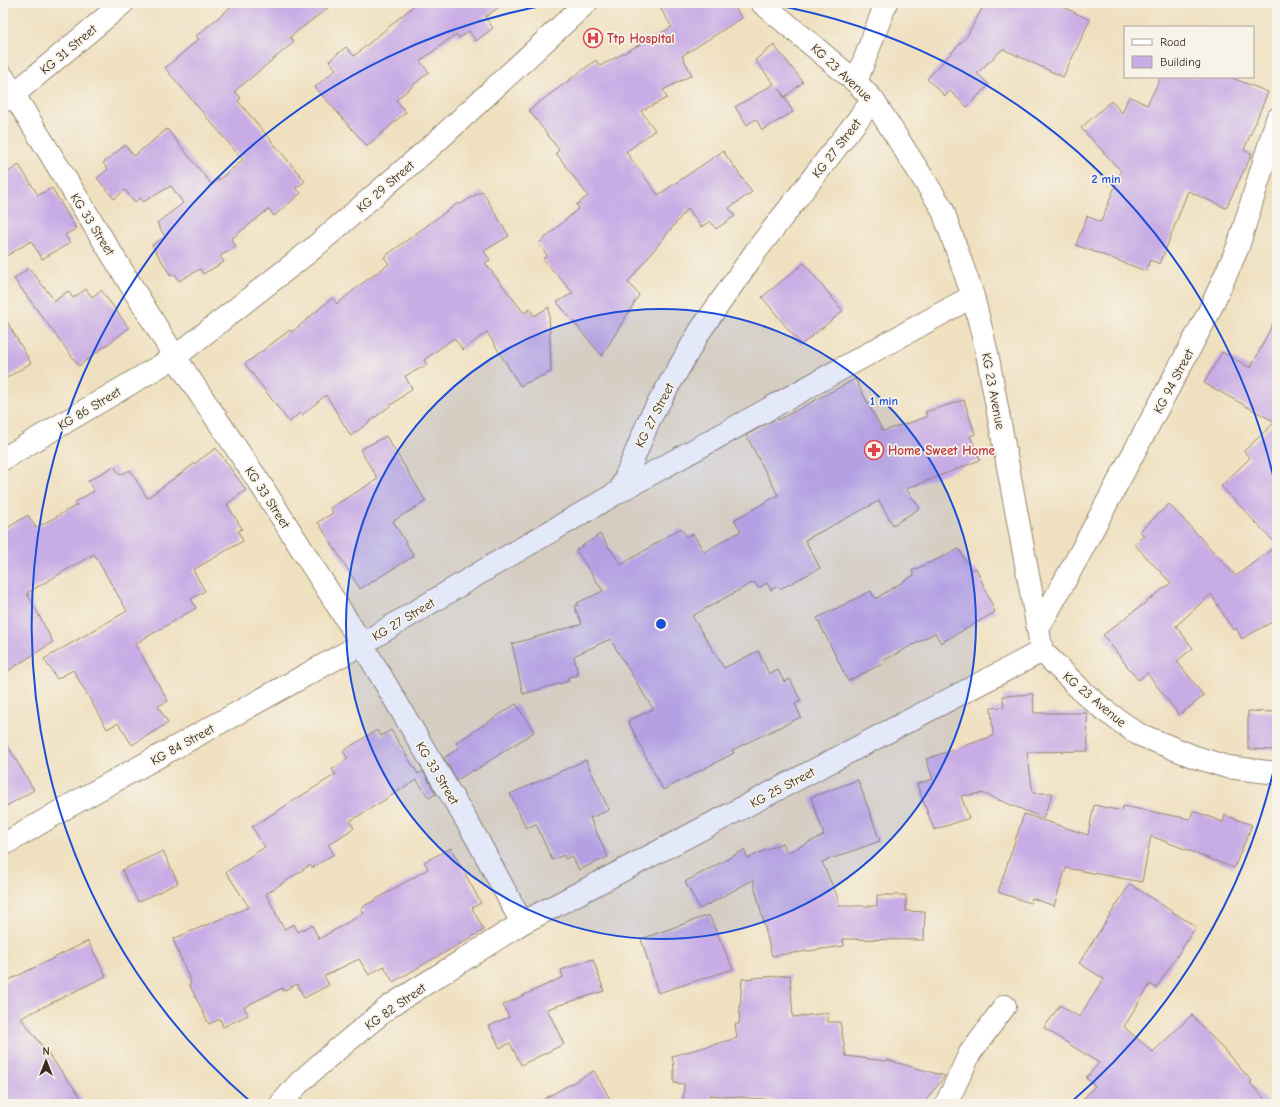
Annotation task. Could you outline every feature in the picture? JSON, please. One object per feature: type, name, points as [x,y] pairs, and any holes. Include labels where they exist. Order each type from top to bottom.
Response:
[{"type":"street","name":"KG 31 Street","points":[[6,91],[123,3]]},
{"type":"street","name":"KG 29 Street","points":[[175,357],[317,245],[436,142],[586,3]]},
{"type":"street","name":"KG 23 Avenue","points":[[762,3],[856,82],[873,100],[942,208],[974,296],[988,354],[1042,651],[1086,695],[1104,710],[1138,734],[1195,757],[1227,767],[1277,772]]},
{"type":"street","points":[[856,82],[886,3]]},
{"type":"street","name":"KG 33 Street","points":[[6,91],[91,219],[175,357],[261,485],[362,644],[476,837],[522,923]]},
{"type":"street","name":"KG 27 Street","points":[[362,644],[493,564],[620,491],[650,418],[700,331],[756,251],[873,100]]},
{"type":"street","name":"KG 94 Street","points":[[1038,629],[1208,314],[1238,247],[1277,119]]},
{"type":"street","points":[[620,491],[974,296]]},
{"type":"street","name":"KG 86 Street","points":[[3,459],[175,357]]},
{"type":"street","name":"KG 84 Street","points":[[3,845],[69,806],[362,644]]},
{"type":"street","name":"KG 25 Street","points":[[522,923],[1042,651]]},
{"type":"street","name":"KG 82 Street","points":[[281,1104],[299,1083],[390,1006],[522,923]]},
{"type":"street","points":[[946,1104],[970,1053],[1005,1006]]},
{"type":"building","points":[[236,3],[334,3],[290,37],[294,42],[235,91],[241,98],[238,101],[305,181],[296,188],[301,193],[274,216],[269,209],[231,239],[236,247],[220,256],[224,262],[203,274],[200,269],[179,281],[175,274],[171,276],[152,245],[165,237],[157,223],[183,203],[171,186],[143,202],[140,198],[135,202],[125,190],[114,199],[97,178],[108,169],[103,163],[125,145],[134,156],[167,129],[212,185],[243,160],[165,68],[199,39],[196,36]]},
{"type":"building","points":[[417,3],[505,3],[485,17],[493,28],[476,41],[469,31],[459,38],[456,34],[420,61],[429,72],[396,100],[406,112],[367,146],[315,87],[336,69],[329,61],[346,47],[354,56]]},
{"type":"building","points":[[657,3],[732,3],[742,18],[682,56],[692,75],[663,90],[667,98],[641,111],[655,130],[626,152],[658,195],[723,151],[752,192],[729,208],[735,216],[716,229],[710,221],[701,227],[688,208],[628,282],[639,295],[602,356],[557,302],[573,293],[543,259],[547,255],[538,244],[579,208],[576,205],[588,196],[556,153],[559,150],[529,110],[596,60],[600,66],[672,27]]},
{"type":"building","points":[[985,3],[1055,3],[1090,20],[1063,77],[1003,49],[977,73],[989,85],[967,107],[950,91],[945,96],[927,79],[967,36]]},
{"type":"building","points":[[774,45],[803,82],[785,97],[779,89],[793,112],[762,130],[756,119],[747,125],[735,107],[774,84],[755,60]]},
{"type":"building","points":[[1160,78],[1233,78],[1268,92],[1244,150],[1252,154],[1226,208],[1188,191],[1160,264],[1150,260],[1146,271],[1076,245],[1087,216],[1101,222],[1121,171],[1081,128],[1111,101],[1122,113],[1129,96],[1147,105]]},
{"type":"building","points":[[19,165],[38,195],[52,188],[76,229],[65,235],[70,243],[42,259],[31,241],[3,258],[3,175]]},
{"type":"building","points":[[482,191],[509,236],[484,251],[490,260],[485,263],[524,313],[530,309],[534,316],[549,307],[551,372],[520,386],[487,332],[463,350],[454,338],[424,360],[427,365],[405,376],[412,389],[351,436],[326,395],[302,415],[300,413],[289,422],[245,364],[290,330],[292,332],[332,298],[337,304],[389,264],[384,257],[458,203],[459,205]]},
{"type":"building","points":[[804,263],[843,311],[801,345],[762,297]]},
{"type":"building","points":[[29,268],[55,301],[68,291],[73,298],[86,289],[92,297],[101,290],[129,328],[79,366],[14,279]]},
{"type":"building","points":[[3,315],[31,363],[3,380]]},
{"type":"building","points":[[1277,315],[1277,545],[1221,486],[1250,458],[1244,451],[1275,422],[1204,383],[1222,352],[1251,368]]},
{"type":"building","points":[[855,379],[883,431],[927,417],[925,412],[964,400],[975,434],[970,436],[980,460],[906,489],[920,508],[893,525],[879,501],[805,540],[820,568],[780,589],[778,586],[771,590],[767,583],[758,588],[754,582],[692,616],[724,668],[758,651],[769,674],[778,670],[784,682],[790,679],[801,701],[795,704],[801,717],[732,750],[734,753],[663,790],[628,721],[653,709],[610,639],[574,656],[578,675],[568,677],[569,681],[523,694],[512,644],[582,624],[574,606],[578,605],[577,603],[603,591],[576,550],[600,534],[621,565],[681,528],[686,537],[693,534],[704,552],[741,531],[734,520],[778,495],[746,435],[777,418],[778,420]]},
{"type":"building","points":[[386,436],[426,501],[393,521],[414,556],[360,589],[318,522],[333,513],[330,508],[378,479],[360,450]]},
{"type":"building","points":[[216,448],[246,490],[227,504],[242,529],[238,531],[243,541],[193,570],[205,591],[191,599],[196,608],[135,644],[168,701],[158,706],[168,723],[132,745],[118,723],[107,729],[73,670],[57,679],[44,659],[127,611],[94,554],[27,593],[53,642],[3,674],[3,531],[28,515],[36,528],[77,505],[75,502],[94,491],[88,481],[114,466],[120,475],[130,470],[147,498]]},
{"type":"building","points":[[1169,504],[1236,576],[1277,545],[1277,619],[1242,639],[1236,628],[1233,630],[1211,594],[1176,626],[1193,648],[1177,661],[1204,696],[1179,715],[1147,673],[1138,680],[1103,635],[1171,583],[1134,544],[1144,536],[1140,531]]},
{"type":"building","points":[[959,549],[971,570],[976,568],[995,612],[941,643],[935,633],[881,662],[882,664],[848,681],[817,618],[871,591],[875,599],[914,575],[912,571]]},
{"type":"building","points":[[1033,694],[1034,713],[1087,713],[1088,751],[1027,752],[1033,793],[1053,793],[1043,818],[982,793],[961,796],[969,818],[934,830],[917,784],[933,779],[926,759],[993,736],[991,708],[1004,707],[1003,696]]},
{"type":"building","points":[[516,704],[534,732],[474,771],[473,770],[457,780],[444,758],[459,748],[456,743]]},
{"type":"building","points":[[1248,711],[1277,712],[1277,750],[1248,749]]},
{"type":"building","points":[[377,730],[381,736],[391,730],[418,774],[423,771],[436,794],[429,798],[417,780],[350,821],[354,828],[328,845],[334,854],[312,868],[310,865],[266,894],[284,929],[294,924],[298,932],[312,925],[319,939],[364,913],[361,908],[428,869],[424,862],[451,848],[481,903],[472,908],[484,930],[393,982],[384,966],[369,975],[359,959],[324,976],[329,985],[304,998],[297,984],[283,991],[282,988],[244,1007],[248,1015],[223,1027],[220,1019],[209,1024],[189,984],[191,983],[173,939],[249,907],[226,872],[265,847],[252,827],[336,774],[332,769],[348,759],[343,751]]},
{"type":"building","points":[[3,738],[34,790],[3,808]]},
{"type":"building","points":[[586,760],[609,810],[590,818],[608,857],[579,870],[572,856],[565,859],[564,855],[552,860],[536,824],[526,828],[510,794]]},
{"type":"building","points":[[858,780],[880,841],[822,862],[837,896],[839,906],[877,906],[877,895],[906,895],[906,911],[925,912],[924,940],[843,939],[844,946],[772,956],[753,880],[700,909],[685,882],[744,850],[748,858],[782,843],[787,853],[824,835],[811,797]]},
{"type":"building","points":[[1094,805],[1122,811],[1123,806],[1190,819],[1193,811],[1223,822],[1225,815],[1252,825],[1234,868],[1151,836],[1142,882],[1066,868],[1054,906],[1032,898],[1030,903],[998,892],[1024,814],[1088,835]]},
{"type":"building","points":[[163,851],[178,883],[138,902],[122,870]]},
{"type":"building","points":[[1130,884],[1196,927],[1156,988],[1150,984],[1124,1027],[1153,1052],[1192,1015],[1252,1081],[1250,1083],[1269,1104],[1079,1104],[1095,1086],[1086,1078],[1099,1063],[1044,1028],[1060,1005],[1079,1017],[1104,979],[1079,963]]},
{"type":"building","points":[[709,915],[733,969],[658,993],[641,939]]},
{"type":"building","points":[[88,941],[106,976],[21,1018],[86,1104],[3,1104],[3,983]]},
{"type":"building","points":[[593,959],[604,991],[547,1009],[564,1044],[521,1065],[510,1043],[500,1048],[489,1026],[509,1017],[503,1005],[563,977],[561,970]]},
{"type":"building","points":[[790,975],[793,1017],[828,1013],[828,1022],[840,1022],[846,1056],[887,1060],[945,1076],[923,1104],[774,1104],[776,1100],[709,1095],[709,1104],[683,1104],[684,1084],[674,1083],[674,1066],[672,1056],[737,1038],[735,1024],[739,1024],[742,979]]},
{"type":"building","points":[[594,1071],[613,1104],[535,1104]]},
{"type":"place","name":"Ttp Hospital","points":[[593,38]]},
{"type":"place","name":"Home Sweet Home","points":[[874,450]]}]
